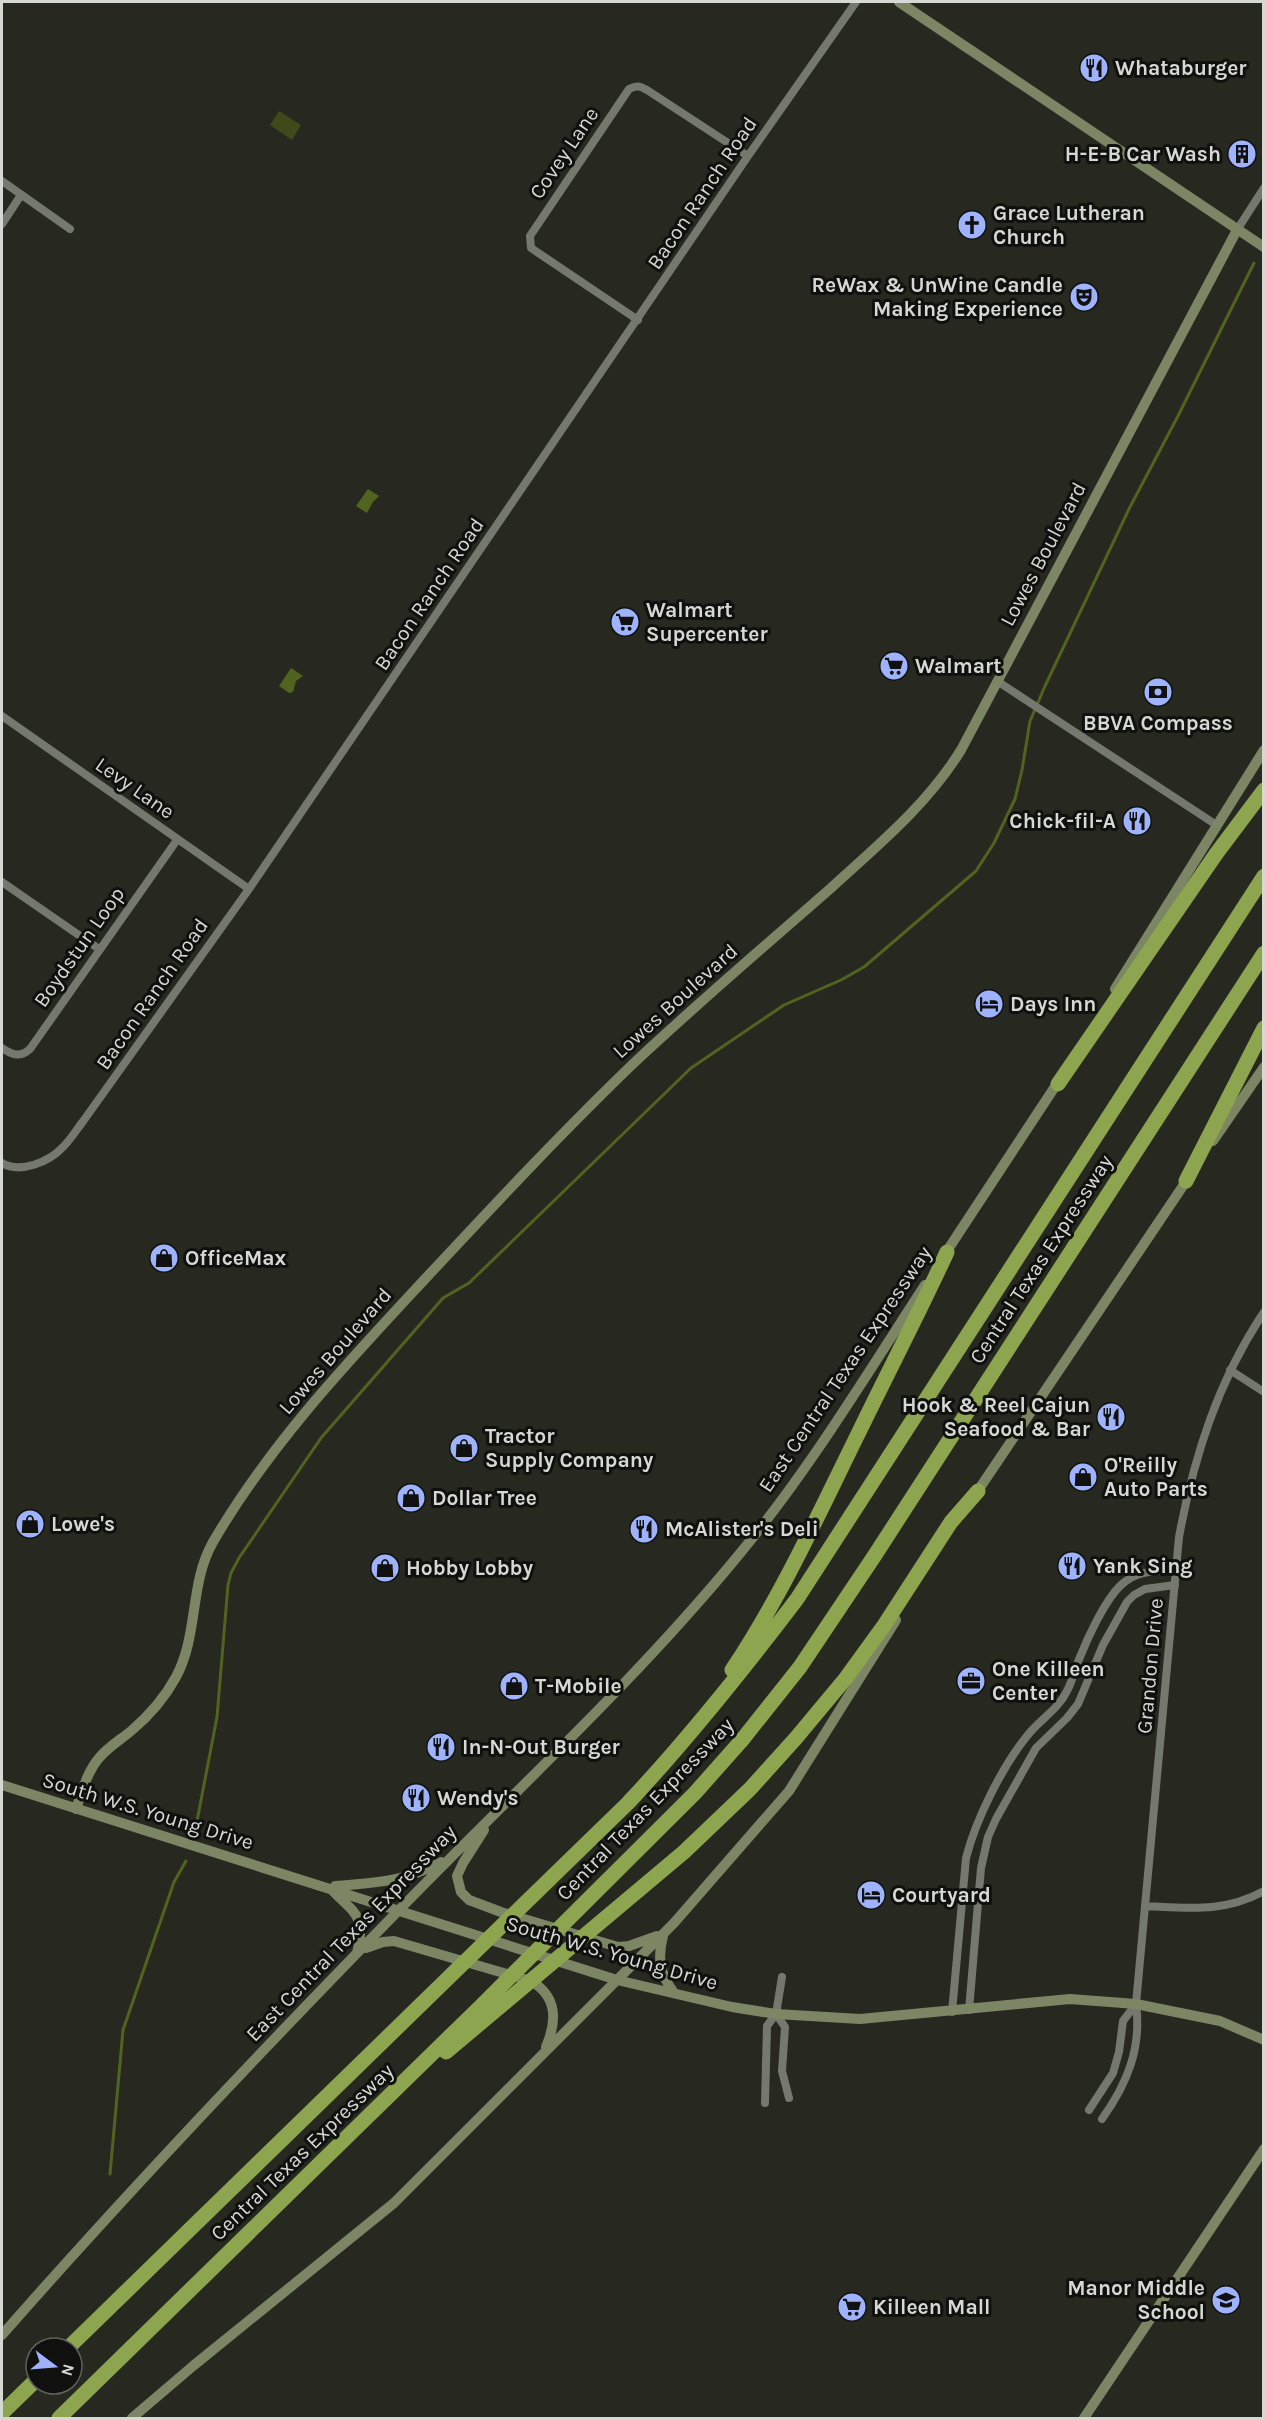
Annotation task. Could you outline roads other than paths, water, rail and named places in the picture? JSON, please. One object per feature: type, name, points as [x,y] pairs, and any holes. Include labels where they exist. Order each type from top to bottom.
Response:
[{"type":"highway","points":[[1058,1084],[1216,854],[1263,790]]},
{"type":"highway","name":"Central Texas Expressway","points":[[80,2336],[628,1803],[679,1749],[741,1674],[797,1599],[1263,876]]},
{"type":"highway","name":"Central Texas Expressway","points":[[59,2418],[383,2102],[487,2011],[588,1899],[695,1793],[742,1740],[800,1667],[887,1536],[1263,953]]},
{"type":"highway","points":[[1186,1181],[1263,1028]]},
{"type":"highway","points":[[679,1749],[759,1629],[793,1568],[914,1325],[947,1251]]},
{"type":"highway","points":[[487,2011],[610,1916],[684,1852],[734,1804],[796,1738],[846,1678],[883,1627],[951,1522],[978,1491]]},
{"type":"highway","points":[[71,2418],[96,2383]]},
{"type":"highway","points":[[2,2412],[24,2391]]},
{"type":"main road","points":[[899,2],[1263,247]]},
{"type":"main road","name":"Lowes Boulevard","points":[[76,1809],[88,1776],[97,1760],[154,1708],[174,1680],[187,1650],[197,1581],[210,1546],[259,1471],[303,1415],[367,1340],[608,1088],[886,838],[945,777],[1237,230]]},
{"type":"main road","name":"East Central Texas Expressway","points":[[2,2335],[88,2236],[399,1910],[654,1651],[737,1557],[822,1445],[1058,1084],[1215,824],[1263,750]]},
{"type":"main road","points":[[132,2418],[394,2203],[664,1933],[789,1791],[937,1552],[1263,1067]]},
{"type":"main road","name":"South W.S. Young Drive","points":[[2,1785],[617,1980],[732,2007],[776,2014],[860,2019],[1070,2000],[1136,2004],[1222,2022],[1263,2040]]},
{"type":"main road","points":[[495,1812],[457,1876],[461,1892],[469,1900],[618,1947],[646,1941],[664,1933]]},
{"type":"main road","points":[[328,1887],[403,1879],[452,1856]]},
{"type":"main road","points":[[328,1887],[360,1921],[361,1935],[358,1953]]},
{"type":"main road","points":[[664,1933],[659,1950],[659,1964],[665,1981],[674,1993]]},
{"type":"main road","points":[[358,1953],[374,1944],[394,1941],[531,1981],[544,1992],[555,2017],[552,2032],[543,2053]]},
{"type":"main road","points":[[1084,2418],[1263,2150]]},
{"type":"street","name":"Bacon Ranch Road","points":[[2,1163],[21,1168],[46,1159],[63,1148],[249,889],[748,156],[856,2]]},
{"type":"street","name":"Covey Lane","points":[[638,320],[531,249],[530,236],[629,89],[634,86],[647,90],[748,156]]},
{"type":"street","points":[[2,181],[70,229]]},
{"type":"street","name":"Lowes Boulevard","points":[[1237,230],[1263,188]]},
{"type":"street","points":[[2,224],[21,195]]},
{"type":"street","points":[[997,681],[1215,824]]},
{"type":"street","name":"Levy Lane","points":[[2,716],[249,889]]},
{"type":"street","name":"Boydstun Loop","points":[[2,1048],[15,1055],[25,1054],[30,1049],[177,840]]},
{"type":"street","points":[[2,882],[99,949]]},
{"type":"street","name":"Grandon Drive","points":[[1102,2119],[1126,2080],[1132,2064],[1139,2025],[1136,2004],[1179,1537],[1191,1474],[1211,1414],[1230,1370],[1263,1312]]},
{"type":"street","points":[[1230,1370],[1263,1392]]},
{"type":"street","points":[[952,2012],[966,1858],[972,1835],[982,1812],[1029,1733],[1055,1708],[1066,1693],[1077,1664],[1105,1608],[1120,1586],[1132,1577],[1147,1571],[1177,1570]]},
{"type":"street","points":[[969,2010],[983,1852],[996,1819],[1036,1748],[1078,1704],[1091,1669],[1119,1616],[1134,1595],[1157,1587],[1175,1585]]},
{"type":"street","points":[[1105,1608],[1119,1616]]},
{"type":"street","points":[[1077,1664],[1091,1669]]},
{"type":"street","points":[[1008,1765],[1024,1769]]},
{"type":"street","points":[[982,1812],[996,1819]]},
{"type":"street","points":[[1145,1906],[1223,1907],[1240,1903],[1263,1891]]},
{"type":"street","points":[[958,1949],[974,1950]]},
{"type":"street","points":[[765,2103],[767,2026],[776,2014],[782,1977]]},
{"type":"street","points":[[1089,2110],[1113,2073],[1119,2052],[1123,2021],[1136,2004]]},
{"type":"street","points":[[776,2014],[785,2027],[782,2071],[789,2098]]},
{"type":"waterway","points":[[197,1821],[217,1717],[228,1585],[239,1558],[321,1438],[443,1298],[469,1283],[691,1068],[784,1005],[841,980],[864,967],[976,871],[994,843],[1015,799],[1030,721],[1045,686],[1130,507],[1254,263]]},
{"type":"waterway","points":[[110,2174],[123,2030],[174,1882],[186,1861]]},
{"type":"place","name":"Whataburger","points":[[1094,68]]},
{"type":"place","name":"H-E-B Car Wash","points":[[1242,154]]},
{"type":"place","name":"Grace Lutheran Church","points":[[972,225]]},
{"type":"place","name":"ReWax & UnWine Candle Making Experience","points":[[1084,297]]},
{"type":"place","name":"Walmart Supercenter","points":[[625,622]]},
{"type":"place","name":"Walmart","points":[[894,666]]},
{"type":"place","name":"BBVA Compass","points":[[1158,692]]},
{"type":"place","name":"Chick-fil-A","points":[[1137,821]]},
{"type":"place","name":"Days Inn","points":[[989,1004]]},
{"type":"place","name":"OfficeMax","points":[[164,1258]]},
{"type":"place","name":"Hook & Reel Cajun Seafood & Bar","points":[[1111,1417]]},
{"type":"place","name":"Tractor Supply Company","points":[[464,1448]]},
{"type":"place","name":"O'Reilly Auto Parts","points":[[1083,1477]]},
{"type":"place","name":"Dollar Tree","points":[[411,1498]]},
{"type":"place","name":"Lowe's","points":[[30,1524]]},
{"type":"place","name":"McAlister's Deli","points":[[644,1529]]},
{"type":"place","name":"Yank Sing","points":[[1072,1566]]},
{"type":"place","name":"Hobby Lobby","points":[[385,1568]]},
{"type":"place","name":"One Killeen Center","points":[[971,1681]]},
{"type":"place","name":"T-Mobile","points":[[514,1686]]},
{"type":"place","name":"In-N-Out Burger","points":[[441,1747]]},
{"type":"place","name":"Wendy's","points":[[416,1798]]},
{"type":"place","name":"Courtyard","points":[[871,1895]]},
{"type":"place","name":"Manor Middle School","points":[[1226,2300]]},
{"type":"place","name":"Killeen Mall","points":[[852,2307]]}]
